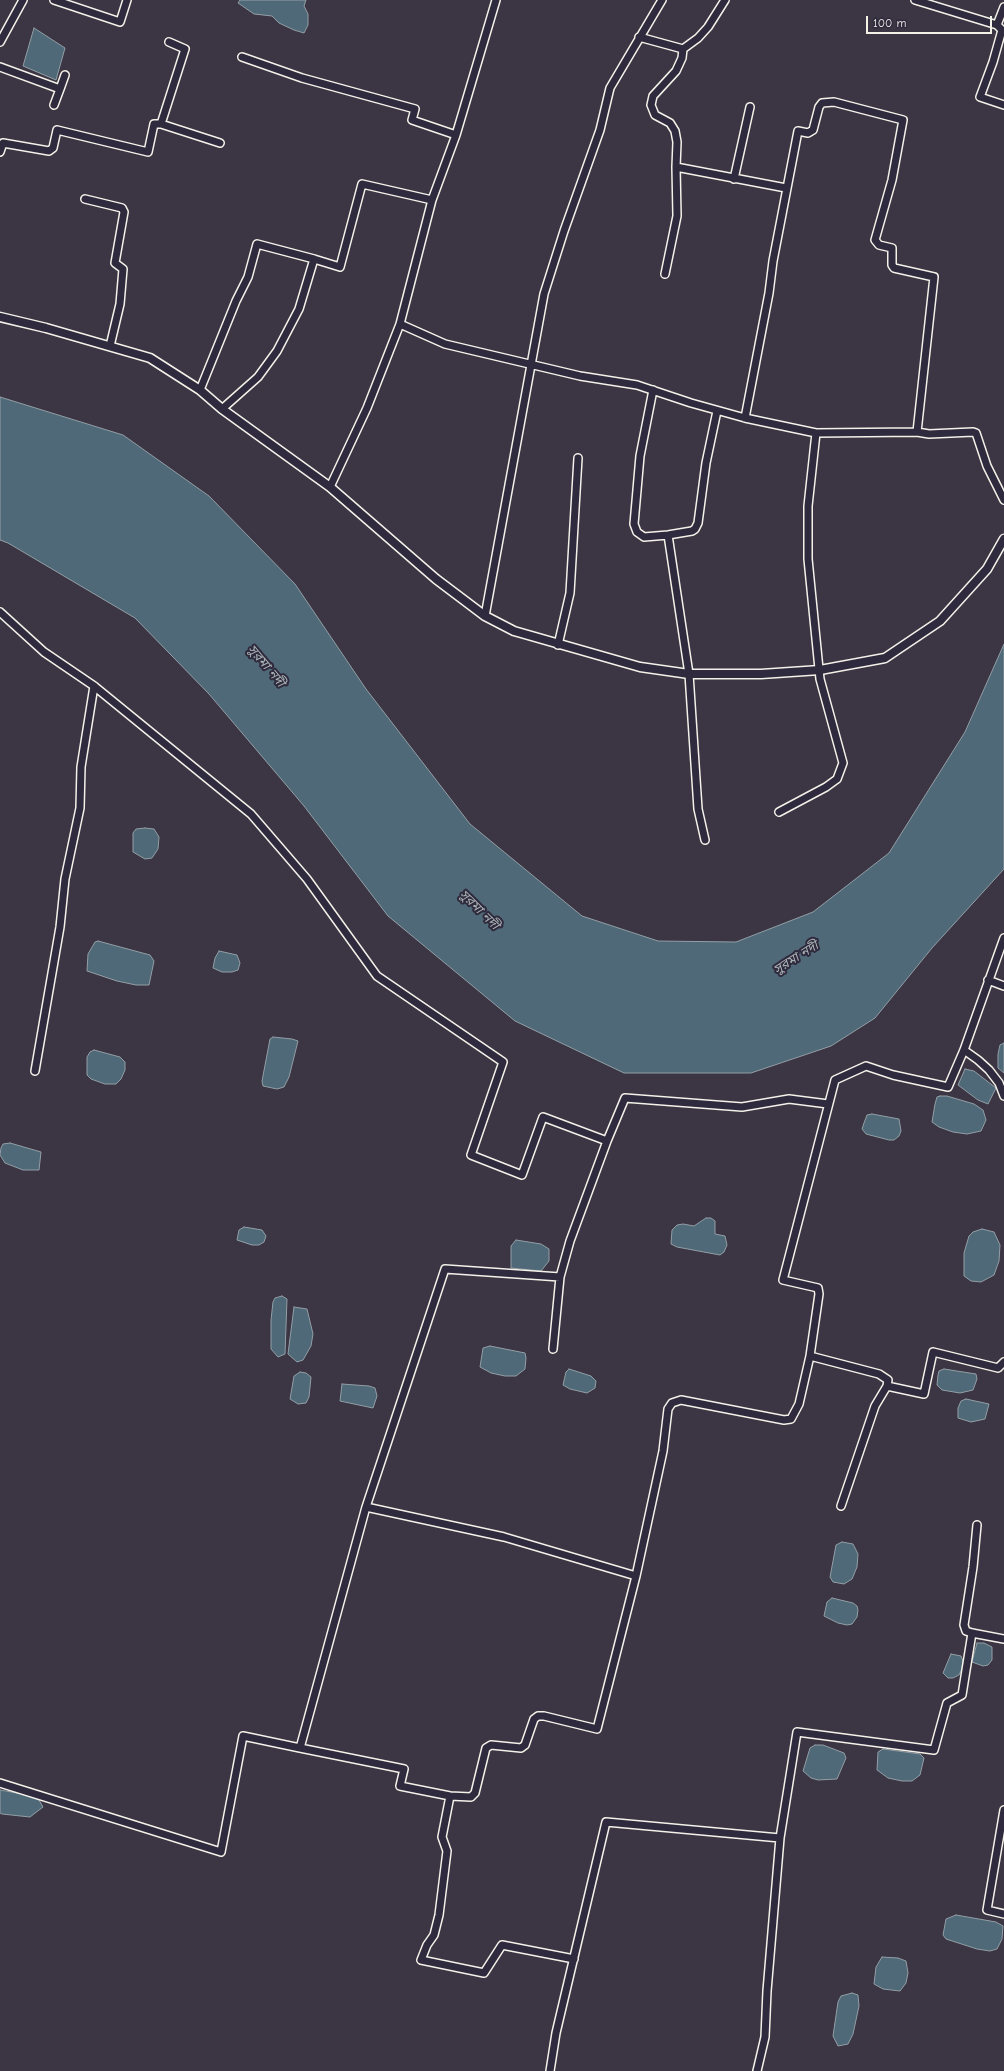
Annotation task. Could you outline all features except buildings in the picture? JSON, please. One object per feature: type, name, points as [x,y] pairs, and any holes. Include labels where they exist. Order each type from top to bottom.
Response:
[{"type":"street","points":[[0,42],[23,0]]},
{"type":"street","points":[[54,0],[120,22],[127,0]]},
{"type":"street","points":[[330,487],[367,408],[400,324],[432,200],[476,75],[496,0]]},
{"type":"street","points":[[485,616],[544,294],[564,231],[600,130],[610,88],[662,0]]},
{"type":"street","points":[[665,274],[676,216],[677,142],[675,131],[664,119],[655,115],[652,105],[653,96],[676,71],[682,58],[683,49],[708,27],[725,0]]},
{"type":"street","points":[[915,0],[997,25],[1002,30],[993,62],[980,97],[1004,105]]},
{"type":"street","points":[[997,25],[1004,7]]},
{"type":"street","points":[[639,37],[683,49]]},
{"type":"street","points":[[161,124],[185,49],[169,42]]},
{"type":"street","points":[[242,56],[302,78],[415,109],[412,120],[456,135]]},
{"type":"street","points":[[0,67],[60,89]]},
{"type":"street","points":[[54,105],[65,75]]},
{"type":"street","points":[[745,418],[769,293],[786,188],[798,131],[808,133],[812,130],[819,107],[822,104],[834,102],[903,120],[892,180],[875,240],[879,245],[892,248],[892,265],[894,268],[934,277],[917,432]]},
{"type":"street","points":[[734,179],[750,107]]},
{"type":"street","points":[[0,152],[3,143],[49,151],[53,148],[57,130],[148,152],[154,124],[161,124],[220,143]]},
{"type":"street","points":[[676,167],[786,188]]},
{"type":"street","points":[[200,390],[236,301],[248,277],[258,244],[340,267],[362,184],[432,200]]},
{"type":"street","points":[[85,199],[122,208],[124,212],[115,263],[124,269],[120,304],[110,346]]},
{"type":"street","points":[[222,410],[258,378],[277,351],[299,309],[314,259]]},
{"type":"street","points":[[0,317],[46,328],[150,358],[200,390],[222,410],[330,487],[436,579],[485,616],[514,631],[640,667],[689,674],[761,674],[820,670],[885,658],[940,621],[987,569],[1004,539]]},
{"type":"street","points":[[400,324],[445,344],[580,376],[637,385],[745,418],[816,434],[917,432],[929,434],[968,431],[976,433],[987,466],[1004,500]]},
{"type":"street","points":[[653,390],[640,456],[634,524],[635,529],[640,536],[668,535],[692,531],[698,523],[706,463],[717,410]]},
{"type":"street","points":[[779,812],[826,787],[837,779],[842,763],[820,679],[808,559],[808,506],[816,434]]},
{"type":"street","points":[[558,644],[570,593],[578,458]]},
{"type":"street","points":[[668,535],[689,674],[698,809],[705,840]]},
{"type":"street","points":[[0,612],[44,652],[94,686],[250,814],[307,879],[377,976],[503,1062],[471,1155],[522,1175],[543,1117],[607,1141]]},
{"type":"street","points":[[35,1071],[60,927],[65,879],[80,808],[81,767],[94,686]]},
{"type":"street","points":[[0,1783],[221,1852],[243,1736],[404,1769],[400,1786],[450,1796],[471,1797],[476,1794],[486,1748],[491,1745],[521,1748],[524,1745],[534,1719],[538,1716],[597,1728],[636,1576],[663,1451],[668,1409],[672,1403],[681,1400],[784,1420],[791,1419],[799,1404],[810,1356],[819,1294],[818,1288],[783,1280],[835,1080],[866,1066],[893,1076],[948,1087],[964,1050],[1004,938]]},
{"type":"street","points":[[988,980],[1004,986]]},
{"type":"street","points":[[964,1050],[989,1070],[999,1083],[1004,1096]]},
{"type":"street","points":[[553,1348],[560,1277],[570,1241],[607,1141],[625,1098],[742,1107],[789,1099],[828,1104]]},
{"type":"street","points":[[300,1748],[366,1507],[446,1269],[560,1277]]},
{"type":"street","points":[[887,1386],[924,1394],[933,1352],[998,1368],[1004,1362]]},
{"type":"street","points":[[810,1356],[879,1374],[888,1380],[887,1386],[875,1406],[841,1506]]},
{"type":"street","points":[[366,1507],[504,1537],[636,1576]]},
{"type":"street","points":[[977,1525],[973,1567],[964,1625],[966,1630],[972,1633],[1004,1639]]},
{"type":"street","points":[[757,2071],[765,2037],[767,1991],[780,1838],[797,1732],[934,1750],[947,1703],[962,1695],[972,1633]]},
{"type":"street","points":[[450,1796],[442,1837],[447,1851],[439,1915],[434,1935],[427,1945],[421,1960],[484,1974],[502,1945],[574,1959]]},
{"type":"street","points":[[1004,1810],[987,1910],[1004,1914]]},
{"type":"street","points":[[550,2071],[556,2033],[594,1866],[606,1822],[780,1838]]},
{"type":"water","points":[[240,0],[306,0],[304,6],[308,14],[308,25],[304,33],[294,30],[279,23],[272,16],[254,14],[238,3]]},
{"type":"water","points":[[34,28],[65,48],[56,80],[23,66]]},
{"type":"water","name":"সুরমা নদী","points":[[0,397],[123,435],[209,496],[295,584],[366,689],[470,824],[582,916],[658,941],[736,942],[813,912],[889,853],[965,732],[1004,644],[1004,869],[932,948],[875,1018],[831,1046],[751,1073],[624,1073],[515,1021],[388,916],[304,806],[209,694],[135,618],[8,543],[0,540]]},
{"type":"water","points":[[136,829],[154,829],[159,837],[158,849],[152,858],[145,859],[133,852],[133,833]]},
{"type":"water","points":[[98,941],[150,955],[154,961],[149,985],[136,985],[117,981],[87,971],[88,954],[95,942]]},
{"type":"water","points":[[219,951],[237,955],[240,963],[238,970],[232,972],[222,972],[213,968],[215,958]]},
{"type":"water","points":[[273,1037],[298,1041],[289,1077],[284,1087],[277,1089],[263,1086],[262,1081],[270,1039]]},
{"type":"water","points":[[1004,1043],[1004,1073],[998,1068],[998,1054],[1000,1045]]},
{"type":"water","points":[[94,1050],[120,1057],[125,1062],[125,1070],[121,1079],[116,1084],[105,1084],[91,1079],[87,1075],[87,1057],[90,1052]]},
{"type":"water","points":[[965,1069],[974,1071],[996,1088],[988,1104],[978,1100],[958,1085]]},
{"type":"water","points":[[947,1096],[974,1104],[983,1110],[986,1120],[981,1131],[967,1134],[953,1132],[939,1127],[932,1122],[937,1097]]},
{"type":"water","points":[[872,1114],[899,1119],[901,1131],[899,1136],[894,1140],[889,1140],[866,1134],[862,1129],[867,1115]]},
{"type":"water","points":[[10,1143],[41,1152],[39,1170],[23,1170],[5,1163],[0,1155],[1,1148],[3,1144]]},
{"type":"water","points":[[706,1218],[711,1218],[715,1221],[715,1234],[725,1236],[727,1245],[724,1252],[720,1255],[677,1247],[671,1244],[672,1230],[677,1225],[683,1224],[694,1226]]},
{"type":"water","points":[[244,1227],[262,1230],[266,1236],[264,1242],[259,1245],[252,1245],[237,1240],[239,1230]]},
{"type":"water","points":[[982,1229],[994,1232],[1000,1245],[999,1261],[994,1275],[981,1282],[971,1281],[964,1276],[964,1253],[969,1236],[973,1232]]},
{"type":"water","points":[[516,1240],[541,1244],[549,1249],[549,1261],[541,1271],[511,1268],[511,1246]]},
{"type":"water","points":[[282,1296],[287,1299],[285,1354],[278,1357],[271,1349],[271,1320],[273,1302],[275,1298]]},
{"type":"water","points":[[294,1307],[307,1309],[313,1334],[311,1346],[303,1360],[297,1362],[288,1354]]},
{"type":"water","points":[[490,1346],[525,1353],[525,1369],[516,1376],[505,1376],[491,1373],[480,1367],[483,1348]]},
{"type":"water","points":[[569,1369],[591,1376],[596,1381],[595,1388],[587,1393],[570,1389],[563,1385],[566,1372]]},
{"type":"water","points":[[944,1369],[976,1374],[977,1379],[973,1390],[960,1393],[942,1390],[937,1385],[939,1371]]},
{"type":"water","points":[[300,1372],[306,1373],[311,1377],[309,1397],[306,1403],[298,1404],[290,1399],[294,1376]]},
{"type":"water","points":[[342,1384],[369,1386],[375,1388],[377,1396],[373,1408],[340,1401]]},
{"type":"water","points":[[966,1399],[989,1404],[985,1419],[971,1422],[958,1418],[958,1408],[961,1401]]},
{"type":"water","points":[[842,1542],[853,1544],[858,1554],[857,1567],[852,1579],[844,1584],[833,1582],[830,1577],[836,1545]]},
{"type":"water","points":[[832,1598],[853,1603],[857,1606],[857,1617],[852,1624],[847,1625],[838,1623],[824,1616],[827,1602]]},
{"type":"water","points":[[977,1643],[984,1643],[992,1647],[992,1660],[988,1665],[983,1666],[972,1662]]},
{"type":"water","points":[[951,1654],[961,1656],[963,1661],[962,1669],[959,1675],[953,1678],[948,1678],[943,1673]]},
{"type":"water","points":[[815,1745],[823,1745],[844,1753],[846,1758],[837,1779],[818,1780],[811,1778],[803,1771],[810,1748]]},
{"type":"water","points":[[883,1749],[920,1754],[924,1758],[920,1775],[912,1781],[902,1781],[888,1778],[877,1770],[878,1752]]},
{"type":"water","points":[[0,1790],[28,1795],[39,1800],[43,1807],[30,1817],[2,1814],[0,1813]]},
{"type":"water","points":[[956,1915],[996,1922],[1003,1926],[1002,1939],[997,1949],[990,1951],[977,1949],[946,1939],[943,1935],[946,1919]]},
{"type":"water","points":[[882,1957],[898,1958],[906,1961],[908,1973],[906,1983],[900,1991],[883,1989],[874,1984],[876,1967]]},
{"type":"water","points":[[852,1993],[858,1995],[859,2006],[853,2034],[848,2044],[838,2046],[833,2036],[838,2002],[841,1996]]}]
